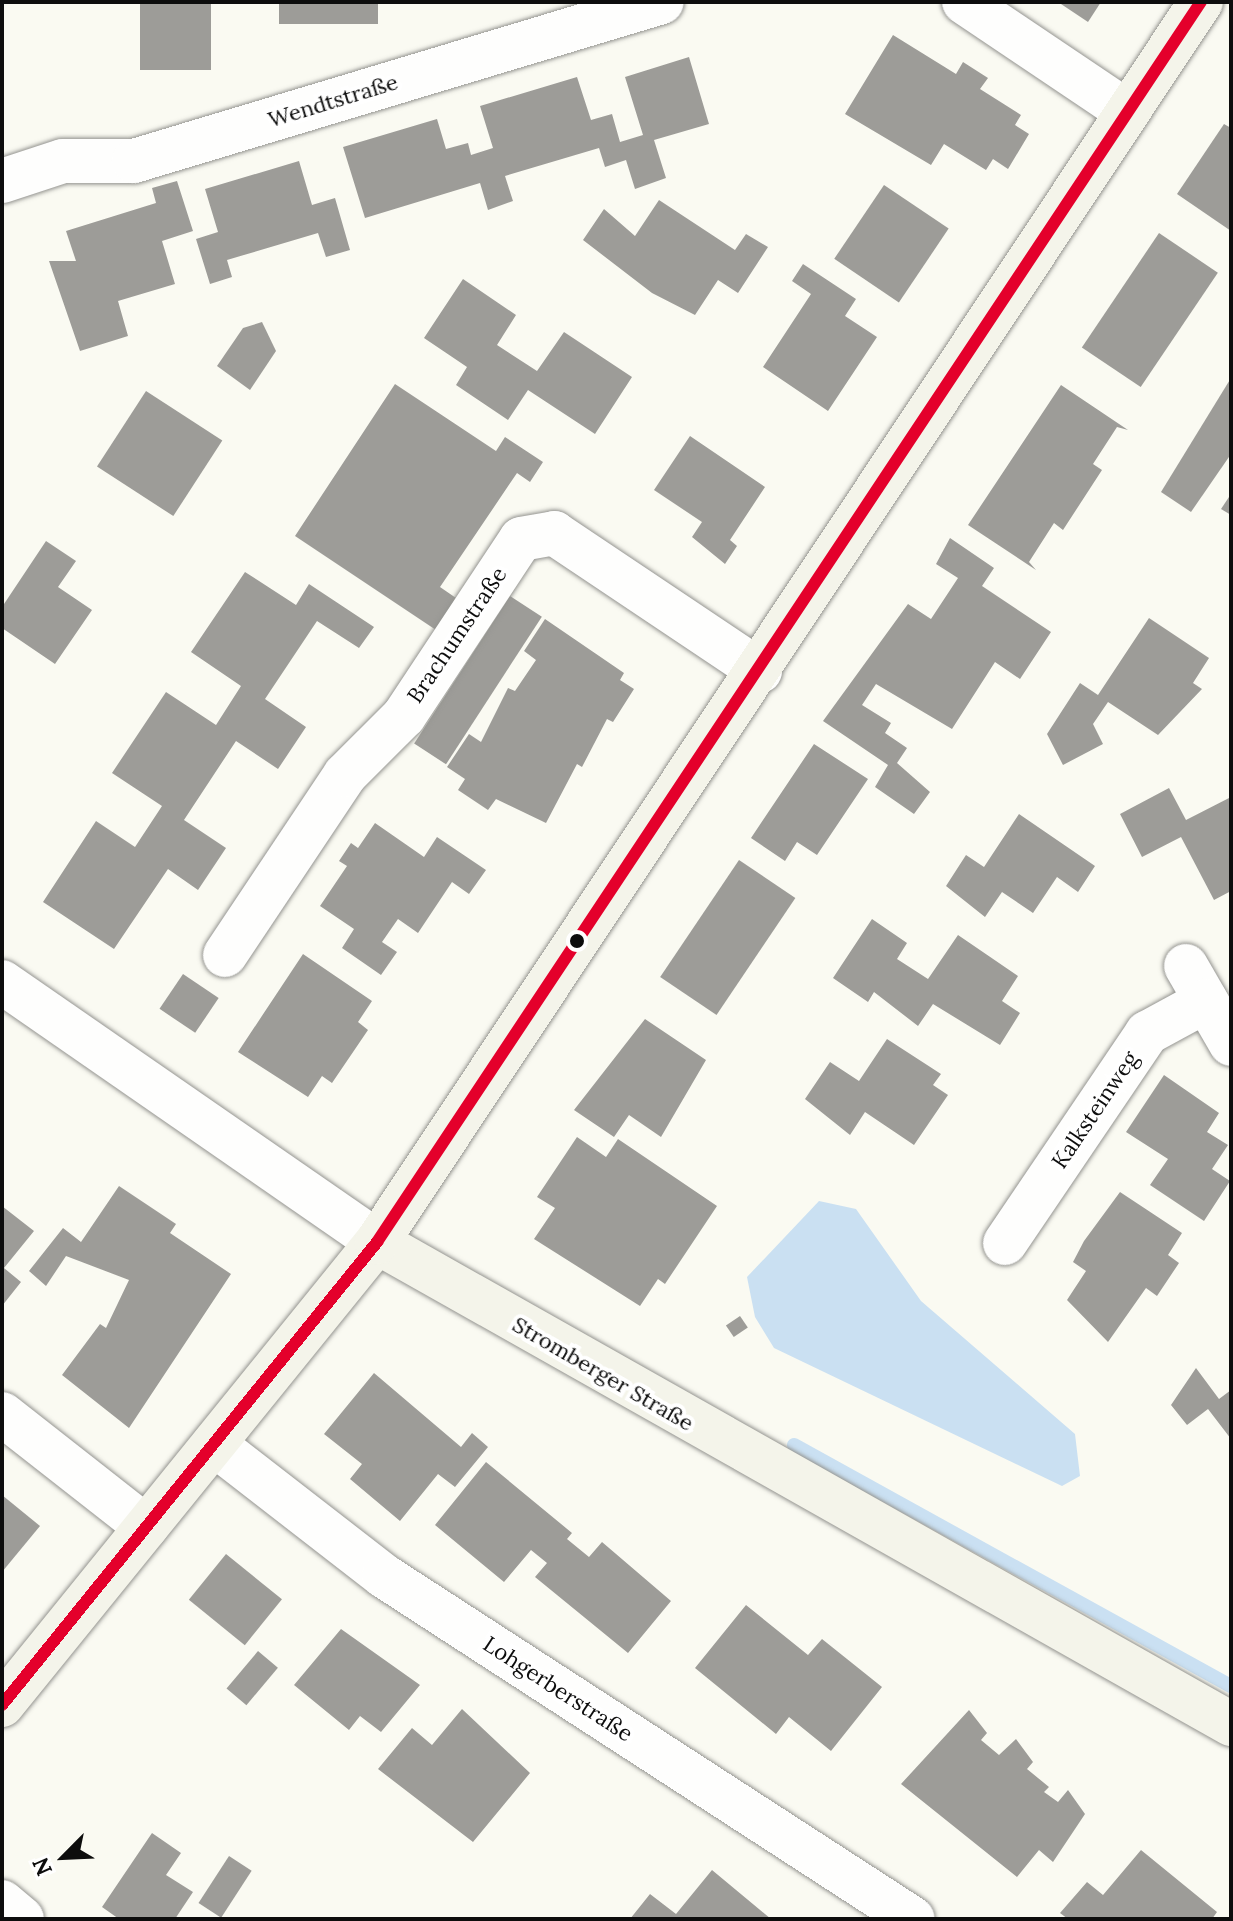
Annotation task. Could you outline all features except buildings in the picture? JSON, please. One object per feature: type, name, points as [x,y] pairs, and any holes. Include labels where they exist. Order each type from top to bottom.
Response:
[{"type":"main road","points":[[2,1705],[377,1242],[760,671],[1201,2]]},
{"type":"main road","name":"Stromberger Straße","points":[[377,1242],[1231,1724]]},
{"type":"street","name":"Wendtstraße","points":[[2,181],[63,161],[134,161],[662,2]]},
{"type":"street","points":[[964,2],[1128,112]]},
{"type":"street","name":"Brachumstraße","points":[[225,955],[345,775],[404,716],[521,539],[554,533],[760,671]]},
{"type":"street","name":"Stromberger Straße","points":[[2,982],[377,1242]]},
{"type":"street","name":"Kalksteinweg","points":[[1005,1243],[1147,1033],[1196,983],[1231,1044]]},
{"type":"street","points":[[2,1414],[146,1527]]},
{"type":"street","name":"Lohgerberstraße","points":[[214,1444],[384,1576],[913,1919]]},
{"type":"street","points":[[2,1902],[22,1919]]},
{"type":"water","points":[[819,1201],[856,1209],[921,1301],[1075,1434],[1080,1476],[1062,1486],[774,1348],[755,1317],[747,1277]]},
{"type":"waterway","points":[[794,1445],[1231,1686]]},
{"type":"transit line","points":[[2,1705],[377,1242],[1201,2]]}]
